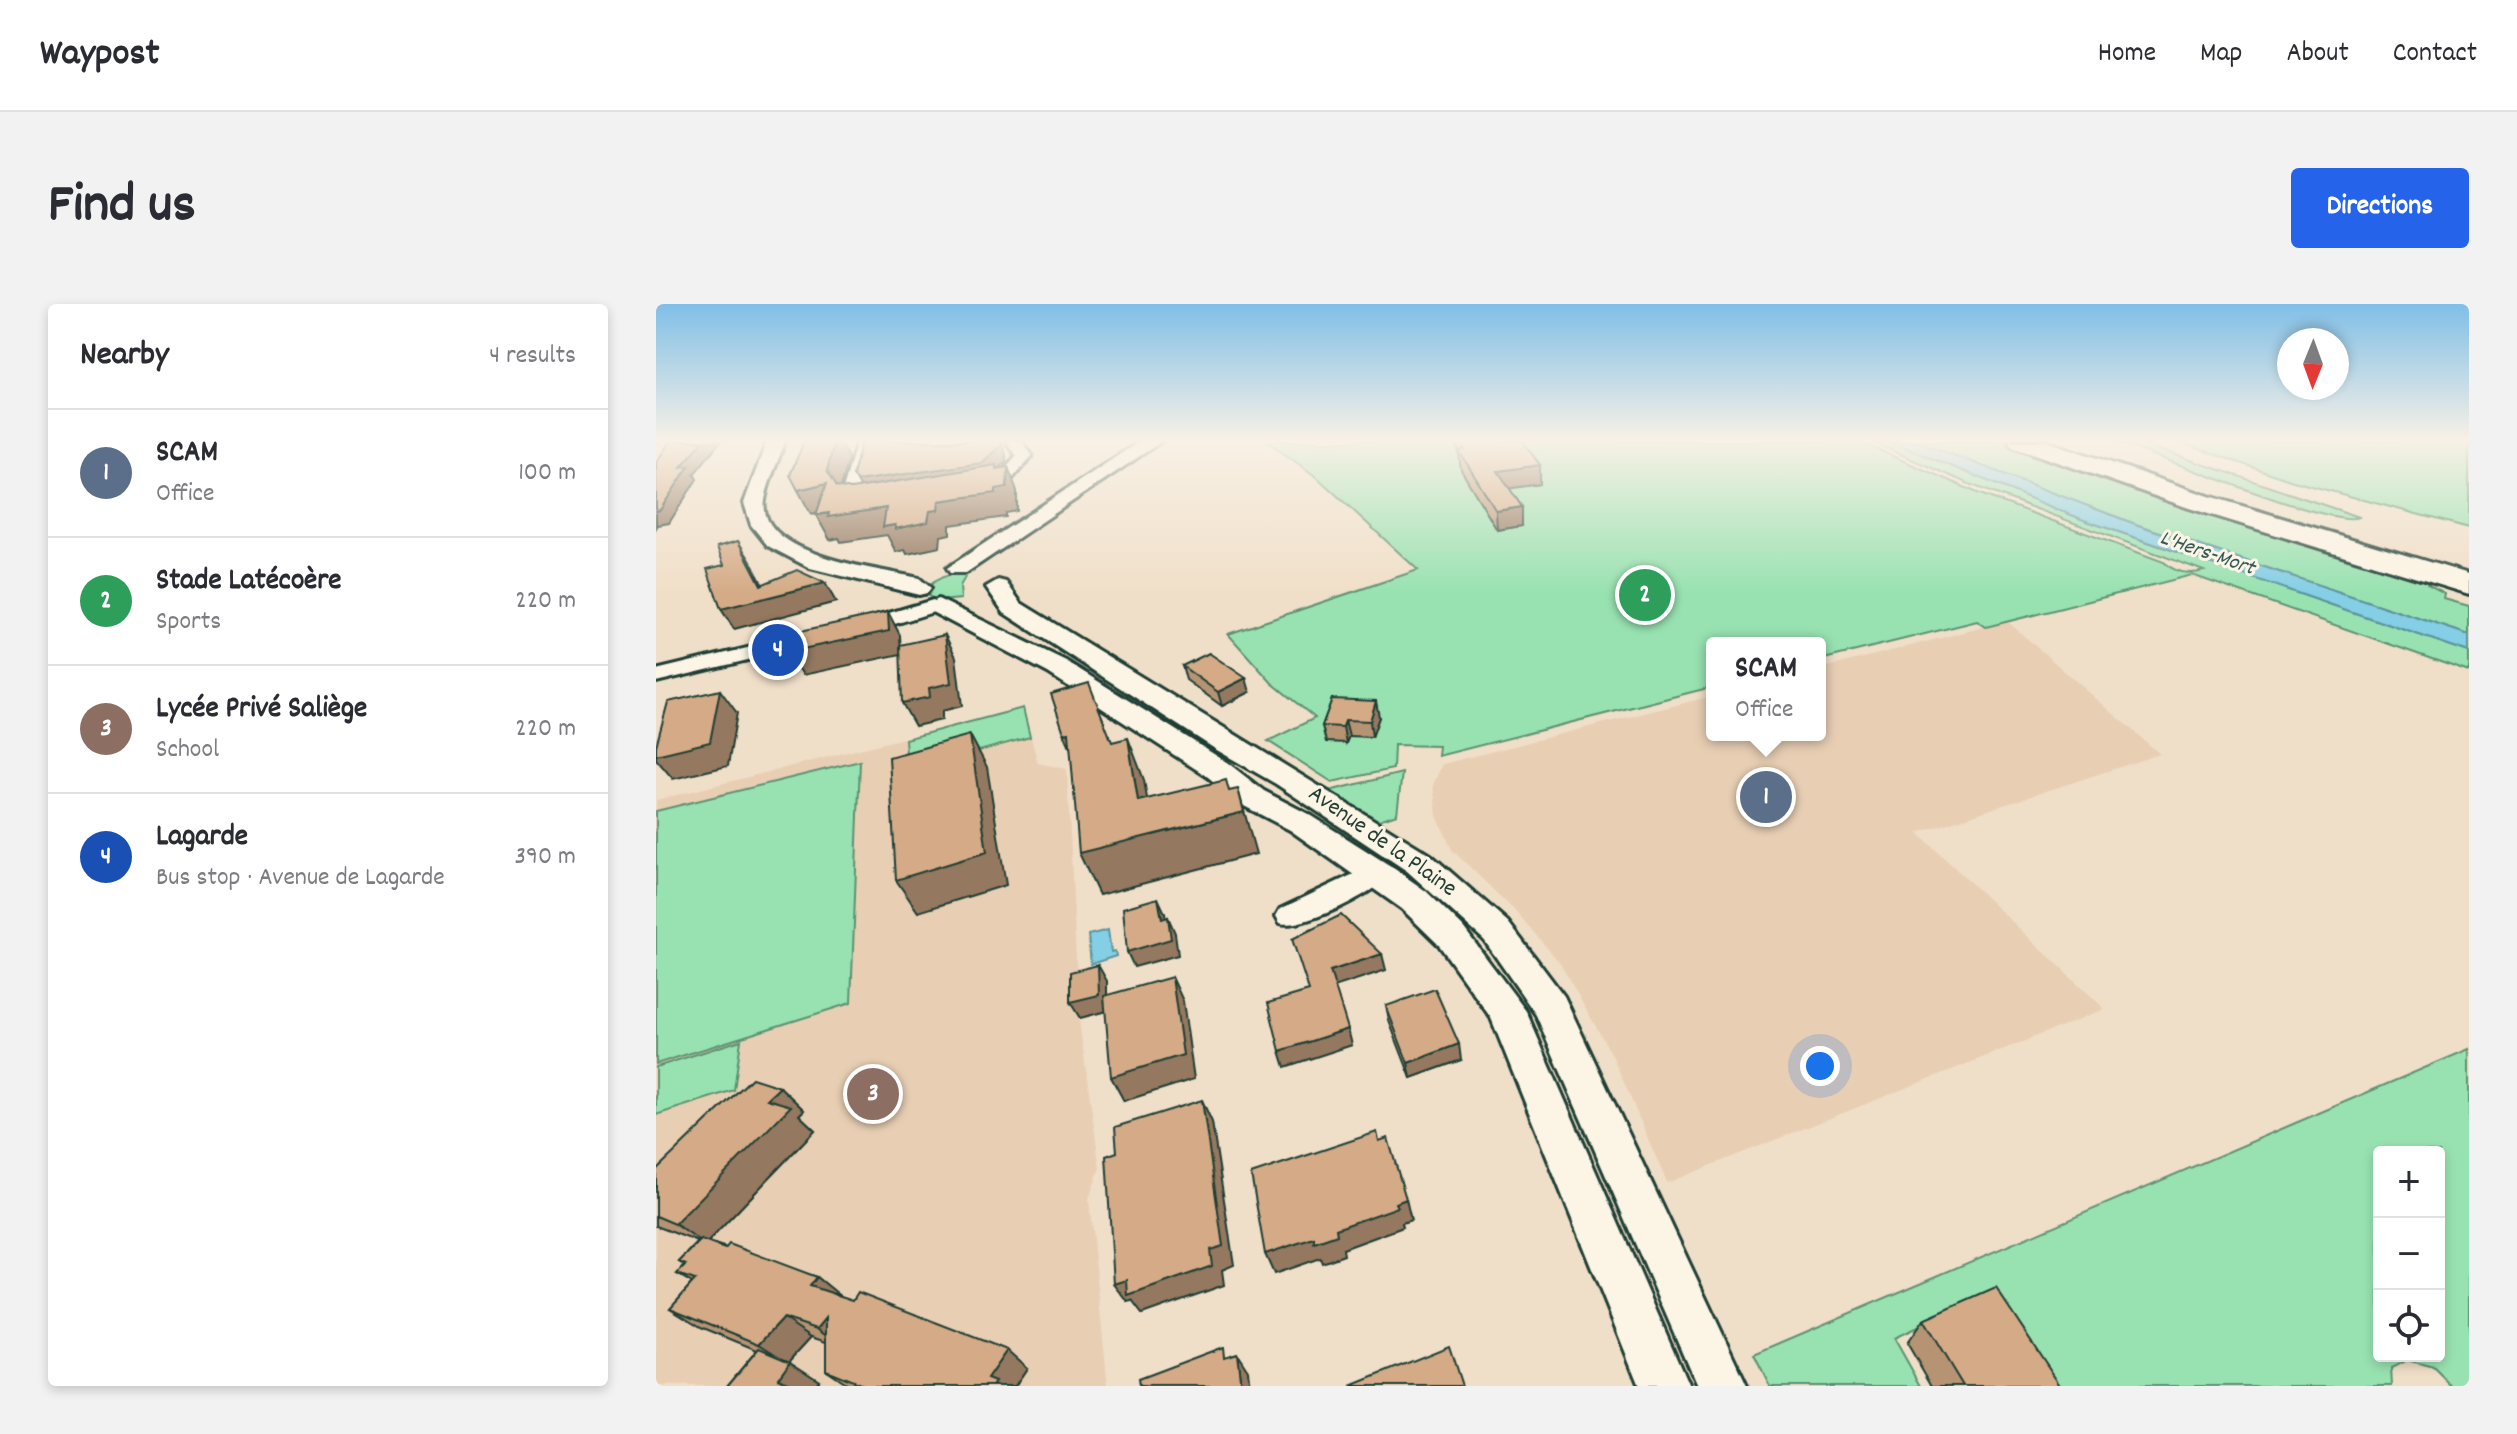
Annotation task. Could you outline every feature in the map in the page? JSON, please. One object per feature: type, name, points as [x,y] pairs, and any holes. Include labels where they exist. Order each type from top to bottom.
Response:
[{"type":"highway","points":[[2168,491],[2469,584]]},
{"type":"highway","points":[[2211,491],[2469,568]]},
{"type":"street","name":"Avenue de la Plaine","points":[[758,491],[754,503],[761,524],[795,553],[819,564],[934,589],[1218,770],[1253,798],[1301,823],[1377,873],[1414,900],[1451,936],[1484,975],[1507,1011],[1664,1386]]},
{"type":"street","points":[[850,491],[858,504],[887,503]]},
{"type":"street","points":[[934,589],[1078,491]]},
{"type":"street","points":[[934,589],[969,602],[1059,522],[1103,491]]},
{"type":"street","points":[[656,676],[857,626],[984,567],[1006,571]]},
{"type":"street","name":"Avenue de la Plaine","points":[[1006,571],[1012,608],[1419,863],[1496,931],[1551,1007],[1722,1386]]},
{"type":"street","points":[[1290,916],[1342,894],[1377,873]]},
{"type":"shaded area","points":[[2007,621],[2160,754],[1918,833],[2105,1009],[1667,1183],[1612,1055],[1559,962],[1518,914],[1452,850],[1437,816],[1433,785],[1442,764],[1706,698],[1706,741],[1826,741],[1826,667]]},
{"type":"shaded area","points":[[1023,708],[1038,763],[1067,769],[1079,1020],[1100,1168],[1089,1199],[1108,1386],[656,1386],[656,800]]},
{"type":"green space","points":[[1333,491],[1974,491],[2164,562],[2178,571],[2204,571],[1989,491],[2014,491],[2084,520],[2469,652],[2469,672],[2192,575],[1986,627],[1977,621],[1826,659],[1826,637],[1706,637],[1706,689],[1438,756],[1439,746],[1394,745],[1393,769],[1332,782],[1268,741],[1315,718],[1272,683],[1228,634],[1418,570]]},
{"type":"green space","points":[[2049,491],[2144,491],[2224,520],[2428,581],[2427,585],[2445,594],[2444,599],[2469,606],[2469,635],[2138,525]]},
{"type":"green space","points":[[2254,491],[2284,491],[2359,517],[2342,518]]},
{"type":"green space","points":[[2332,491],[2469,491],[2469,528]]},
{"type":"green space","points":[[968,572],[960,586],[961,599],[939,601],[926,595],[936,580]]},
{"type":"green space","points":[[1023,708],[1030,737],[907,771],[905,739]]},
{"type":"green space","points":[[860,761],[851,1003],[656,1064],[656,811]]},
{"type":"green space","points":[[1402,773],[1397,814],[1376,821],[1329,791]]},
{"type":"green space","points":[[741,1040],[734,1090],[656,1115],[656,1067]]},
{"type":"green space","points":[[2469,1049],[2469,1386],[2452,1386],[2433,1367],[2414,1362],[2445,1362],[2445,1146],[2373,1146],[2373,1362],[2403,1362],[2391,1368],[2392,1386],[2035,1386],[1977,1299],[1894,1338],[1921,1386],[1770,1386],[1754,1354]]},
{"type":"water","name":"L'Hers-Mort","points":[[2014,491],[2049,491],[2138,525],[2469,635],[2469,652],[2084,520]]},
{"type":"water","points":[[1108,930],[1111,952],[1115,951],[1116,956],[1091,964],[1088,935]]},
{"type":"building","points":[[656,491],[672,491],[660,510],[656,511]]},
{"type":"building","points":[[824,491],[996,491],[939,501],[938,510],[930,511],[928,522],[895,529],[895,525],[883,527],[886,508],[828,517],[829,513],[816,515]]},
{"type":"building","points":[[1484,491],[1512,491],[1522,507],[1496,511]]},
{"type":"building","points":[[738,541],[761,585],[797,570],[825,583],[721,609],[707,569],[724,565],[717,547]]},
{"type":"building","points":[[888,612],[889,631],[788,652],[791,633]]},
{"type":"building","points":[[945,635],[951,683],[929,688],[930,697],[902,703],[900,645]]},
{"type":"building","points":[[1209,653],[1246,678],[1218,692],[1182,666]]},
{"type":"building","points":[[1089,683],[1112,742],[1128,738],[1138,801],[1226,780],[1229,791],[1238,789],[1244,812],[1079,853],[1069,732],[1064,733],[1051,694]]},
{"type":"building","points":[[720,690],[710,742],[656,755],[668,702]]},
{"type":"building","points":[[1332,699],[1376,701],[1370,721],[1345,720],[1343,727],[1322,726]]},
{"type":"building","points":[[970,735],[987,852],[896,880],[889,757]]},
{"type":"building","points":[[1158,898],[1162,919],[1168,917],[1171,939],[1127,952],[1123,908]]},
{"type":"building","points":[[1341,915],[1382,954],[1330,971],[1348,1029],[1280,1051],[1268,1003],[1309,991],[1292,939]]},
{"type":"building","points":[[1098,965],[1099,995],[1070,1002],[1070,972]]},
{"type":"building","points":[[1172,977],[1183,1055],[1111,1077],[1104,996]]},
{"type":"building","points":[[1435,989],[1459,1044],[1408,1063],[1386,1006]]},
{"type":"building","points":[[752,1078],[780,1087],[767,1099],[791,1106],[675,1224],[656,1216],[656,1170]]},
{"type":"building","points":[[1202,1100],[1223,1246],[1210,1250],[1212,1266],[1128,1296],[1127,1280],[1114,1284],[1106,1156],[1117,1152],[1115,1127]]},
{"type":"building","points":[[1377,1132],[1379,1141],[1388,1138],[1406,1199],[1396,1203],[1398,1207],[1336,1229],[1337,1235],[1314,1243],[1314,1238],[1265,1254],[1251,1174]]},
{"type":"building","points":[[701,1240],[725,1249],[729,1244],[817,1277],[810,1286],[853,1300],[858,1292],[1007,1350],[987,1379],[995,1382],[992,1386],[865,1386],[826,1370],[826,1318],[817,1329],[783,1318],[759,1344],[670,1308],[695,1280],[677,1274],[686,1265],[679,1262]]},
{"type":"building","points":[[1996,1288],[2061,1386],[1963,1386],[1923,1320]]},
{"type":"building","points":[[1449,1346],[1462,1386],[1351,1386]]},
{"type":"building","points":[[1223,1347],[1224,1357],[1237,1353],[1241,1386],[1139,1386],[1138,1379]]},
{"type":"building","points":[[759,1348],[790,1361],[778,1378],[797,1386],[727,1386]]},
{"type":"place","name":"Stade Latécoère","points":[[1645,595]]},
{"type":"place","name":"Lagarde","points":[[778,650]]},
{"type":"place","name":"SCAM","points":[[1766,797]]},
{"type":"place","name":"Lycée Privé Saliège","points":[[873,1094]]}]
